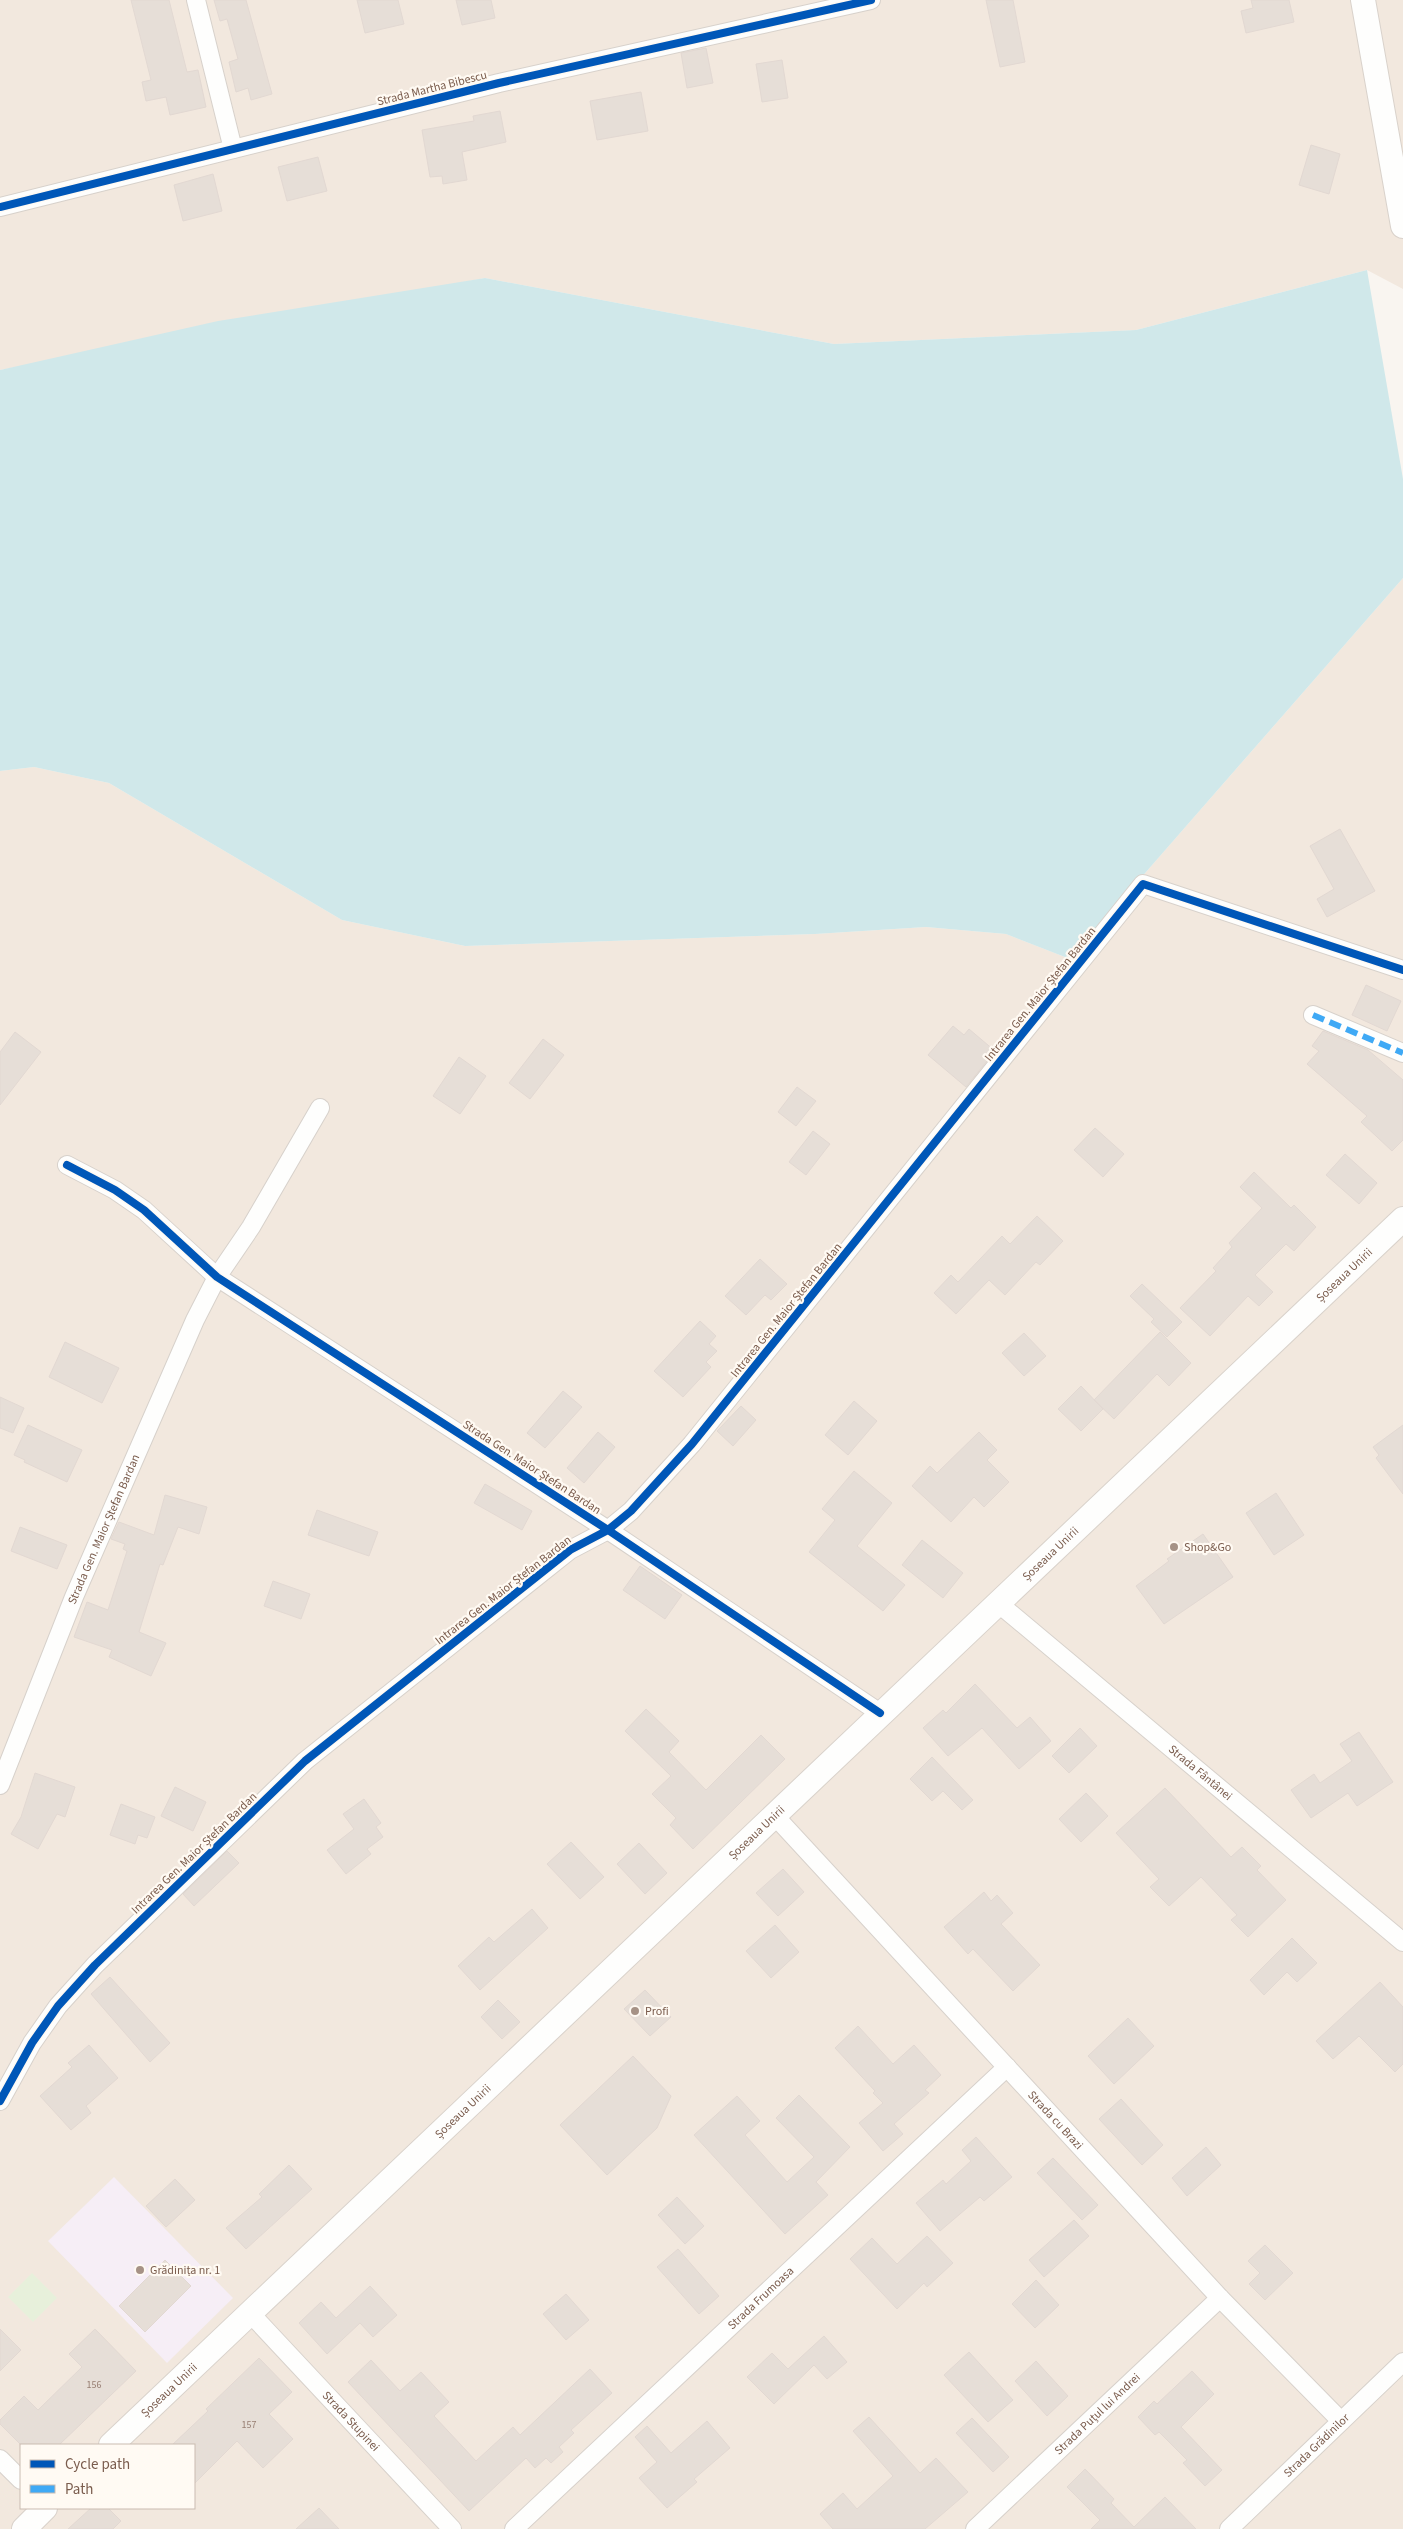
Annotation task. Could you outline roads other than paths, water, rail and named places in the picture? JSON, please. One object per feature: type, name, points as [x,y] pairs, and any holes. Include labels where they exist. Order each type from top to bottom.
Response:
[{"type":"main road","points":[[1362,0],[1403,226]]},
{"type":"main road","name":"Șoseaua Unirii","points":[[112,2444],[1403,1219]]},
{"type":"main road","points":[[24,2529],[44,2509]]},
{"type":"street","points":[[196,0],[233,150]]},
{"type":"street","name":"Strada Martha Bibescu","points":[[0,207],[499,83],[871,0]]},
{"type":"street","name":"Intrarea Gen. Maior Ștefan Bardan","points":[[0,2101],[5,2077],[58,2006],[95,1965],[305,1761],[570,1550],[608,1530],[631,1511],[692,1444],[1143,884],[1403,970]]},
{"type":"street","points":[[1313,1015],[1403,1053]]},
{"type":"street","name":"Strada Gen. Maior Ștefan Bardan","points":[[0,1785],[74,1597],[191,1329],[217,1277],[252,1227],[320,1108]]},
{"type":"street","points":[[68,1165],[115,1190],[144,1210],[217,1277]]},
{"type":"street","name":"Strada Gen. Maior Ștefan Bardan","points":[[217,1277],[608,1530],[880,1714]]},
{"type":"street","name":"Strada Fântânei","points":[[998,1603],[1403,1942]]},
{"type":"street","name":"Strada cu Brazi","points":[[774,1815],[1220,2298],[1341,2421]]},
{"type":"street","name":"Strada Frumoasa","points":[[514,2529],[1007,2068]]},
{"type":"street","name":"Strada Puțul lui Andrei","points":[[975,2529],[1220,2298]]},
{"type":"street","name":"Strada Stupinei","points":[[250,2313],[452,2529]]},
{"type":"street","name":"Strada Grădinilor","points":[[1229,2529],[1403,2362]]},
{"type":"street","points":[[0,2459],[20,2479]]},
{"type":"water","points":[[1367,270],[1403,479],[1403,578],[1070,959],[1006,934],[926,927],[815,934],[465,946],[342,920],[109,783],[34,767],[0,771],[0,370],[218,321],[485,278],[834,344],[1136,330]]},
{"type":"place","name":"Shop&Go","points":[[1174,1547]]},
{"type":"place","name":"Profi","points":[[635,2011]]},
{"type":"place","name":"Grădinița nr. 1","points":[[140,2270]]}]
